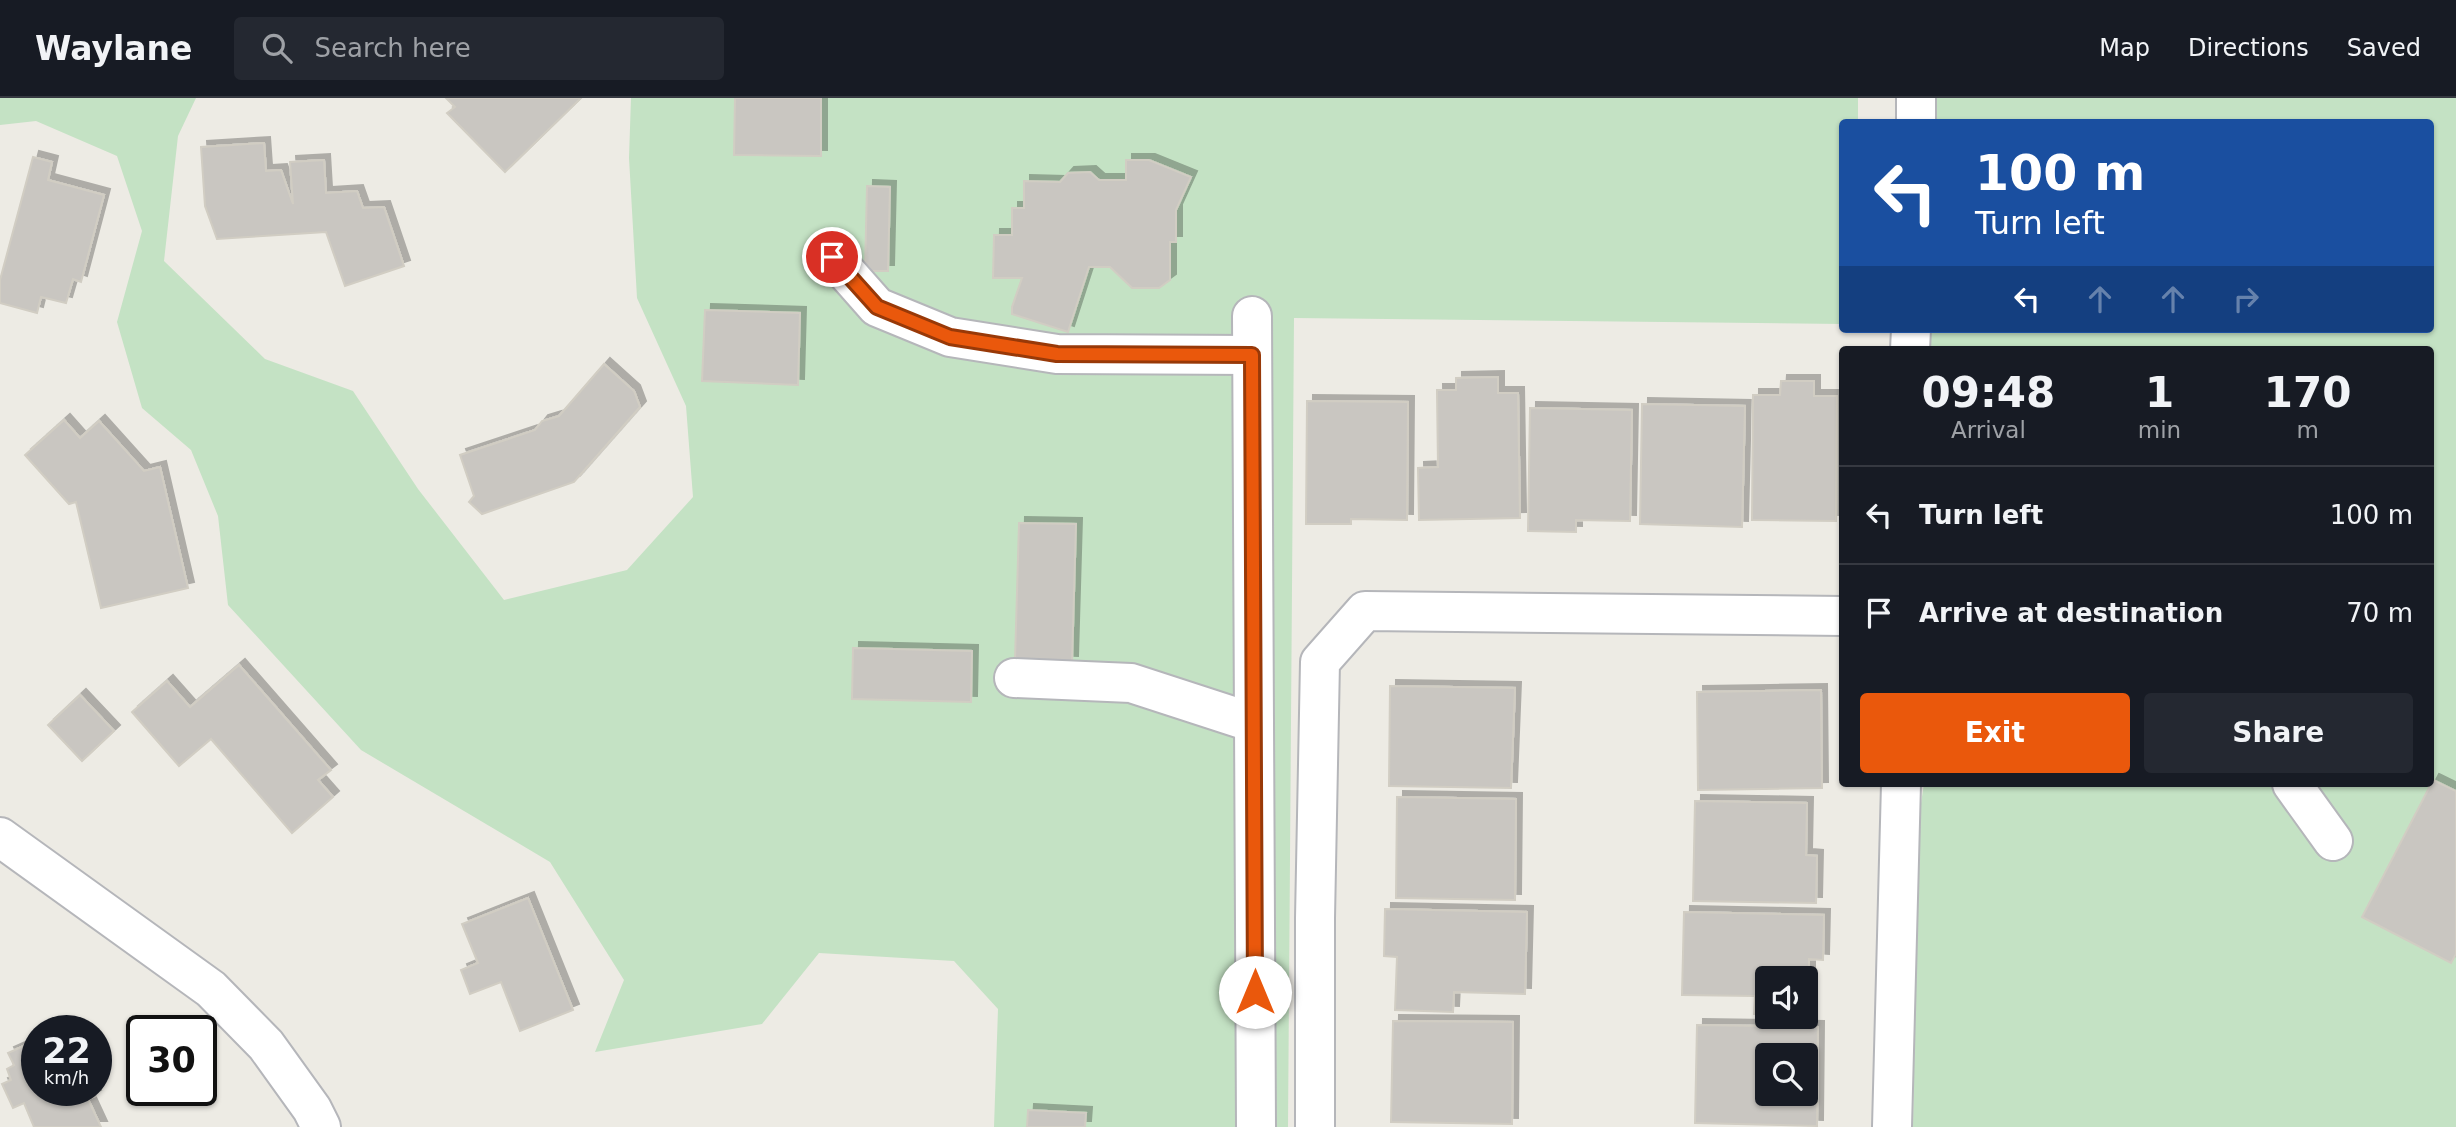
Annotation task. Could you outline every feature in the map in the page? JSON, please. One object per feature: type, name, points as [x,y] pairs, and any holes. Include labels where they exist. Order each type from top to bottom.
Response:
[{"type":"street","points":[[1916,98],[1916,119]]},
{"type":"street","points":[[832,257],[877,307],[950,337],[1057,354],[1252,355]]},
{"type":"street","points":[[1252,316],[1256,1127]]},
{"type":"street","points":[[1315,1127],[1315,918],[1320,662],[1365,611],[1839,616]]},
{"type":"street","points":[[1014,678],[1131,683],[1254,723]]},
{"type":"street","points":[[1892,1127],[1901,787]]},
{"type":"street","points":[[2294,787],[2333,841]]},
{"type":"street","points":[[0,837],[211,989],[266,1045],[312,1109],[321,1127]]},
{"type":"green space","points":[[0,98],[196,98],[178,136],[164,261],[265,359],[353,391],[418,489],[504,600],[627,570],[693,497],[686,406],[637,298],[629,158],[631,98],[1858,98],[1858,119],[1839,119],[1839,324],[1294,318],[1288,1127],[994,1127],[998,1009],[954,961],[819,953],[762,1024],[595,1052],[624,980],[550,862],[361,750],[228,605],[218,516],[191,450],[142,408],[117,322],[142,231],[117,156],[36,121],[0,125]]},
{"type":"green space","points":[[1930,98],[2456,98],[2456,1127],[1913,1127],[1918,822],[1924,787],[2434,787],[2434,346],[1925,346],[1926,333],[2434,333],[2434,119],[1930,119]]},
{"type":"building","points":[[446,98],[581,98],[505,172],[447,113],[455,107]]},
{"type":"building","points":[[735,98],[821,98],[821,156],[734,155]]},
{"type":"building","points":[[264,143],[266,171],[281,170],[293,204],[290,162],[324,160],[326,193],[357,191],[363,208],[384,207],[404,266],[345,286],[326,232],[217,239],[205,206],[201,147]]},
{"type":"building","points":[[33,157],[52,162],[48,180],[104,195],[81,282],[73,279],[66,303],[41,297],[37,313],[0,303],[0,280]]},
{"type":"building","points":[[1126,160],[1149,160],[1191,177],[1176,210],[1176,242],[1170,242],[1170,280],[1159,288],[1132,288],[1110,267],[1089,267],[1068,332],[1012,314],[1022,278],[993,278],[994,235],[1012,235],[1012,208],[1024,208],[1024,181],[1060,182],[1068,173],[1090,172],[1099,180],[1126,180]]},
{"type":"building","points":[[867,186],[890,187],[888,271],[865,271]]},
{"type":"building","points":[[705,310],[800,313],[798,385],[702,381]]},
{"type":"building","points":[[604,364],[634,391],[640,407],[574,482],[482,514],[469,502],[474,496],[460,455],[535,430],[542,421],[559,416]]},
{"type":"building","points":[[1498,377],[1498,393],[1518,393],[1520,518],[1419,520],[1418,468],[1438,467],[1437,390],[1456,390],[1456,378]]},
{"type":"building","points":[[1781,381],[1814,381],[1814,396],[1837,396],[1836,521],[1752,520],[1753,395],[1780,395]]},
{"type":"building","points":[[1307,401],[1408,402],[1407,520],[1351,519],[1351,524],[1306,524]]},
{"type":"building","points":[[1642,404],[1745,406],[1742,527],[1640,524]]},
{"type":"building","points":[[1530,408],[1632,410],[1630,521],[1576,520],[1576,532],[1528,531]]},
{"type":"building","points":[[64,420],[80,438],[99,421],[144,471],[160,467],[188,588],[101,608],[76,502],[69,504],[25,455]]},
{"type":"building","points":[[1019,523],[1076,524],[1072,662],[1015,660]]},
{"type":"building","points":[[853,648],[972,651],[971,702],[852,699]]},
{"type":"building","points":[[239,665],[331,770],[318,780],[333,797],[292,833],[211,739],[179,766],[132,712],[167,681],[190,707]]},
{"type":"building","points":[[1390,686],[1515,688],[1511,788],[1389,786]]},
{"type":"building","points":[[1821,690],[1822,788],[1698,790],[1697,692]]},
{"type":"building","points":[[80,695],[114,731],[82,761],[48,725]]},
{"type":"building","points":[[2434,780],[2456,791],[2456,954],[2451,963],[2362,917],[2429,787],[2434,787]]},
{"type":"building","points":[[1397,797],[1516,799],[1515,900],[1396,898]]},
{"type":"building","points":[[1695,801],[1807,803],[1806,855],[1817,856],[1816,903],[1693,901]]},
{"type":"building","points":[[528,898],[573,1010],[520,1031],[501,982],[470,994],[461,970],[478,963],[462,924]]},
{"type":"building","points":[[1385,909],[1527,912],[1525,994],[1454,992],[1453,1012],[1395,1010],[1397,957],[1384,956]]},
{"type":"building","points":[[1684,912],[1824,915],[1823,960],[1809,959],[1809,966],[1755,966],[1755,996],[1682,995]]},
{"type":"building","points":[[1393,1021],[1513,1022],[1512,1124],[1391,1122]]},
{"type":"building","points":[[1697,1025],[1818,1029],[1818,1043],[1755,1043],[1755,1106],[1817,1106],[1817,1126],[1695,1123]]},
{"type":"building","points":[[21,1047],[21,1104],[13,1108],[2,1084],[11,1080],[7,1069],[14,1065],[8,1053]]},
{"type":"building","points":[[25,1106],[91,1106],[101,1127],[34,1127]]},
{"type":"building","points":[[1028,1110],[1086,1113],[1085,1127],[1027,1127]]},
{"type":"route","points":[[832,257],[877,307],[950,337],[1057,354],[1252,355],[1255,992]]}]
